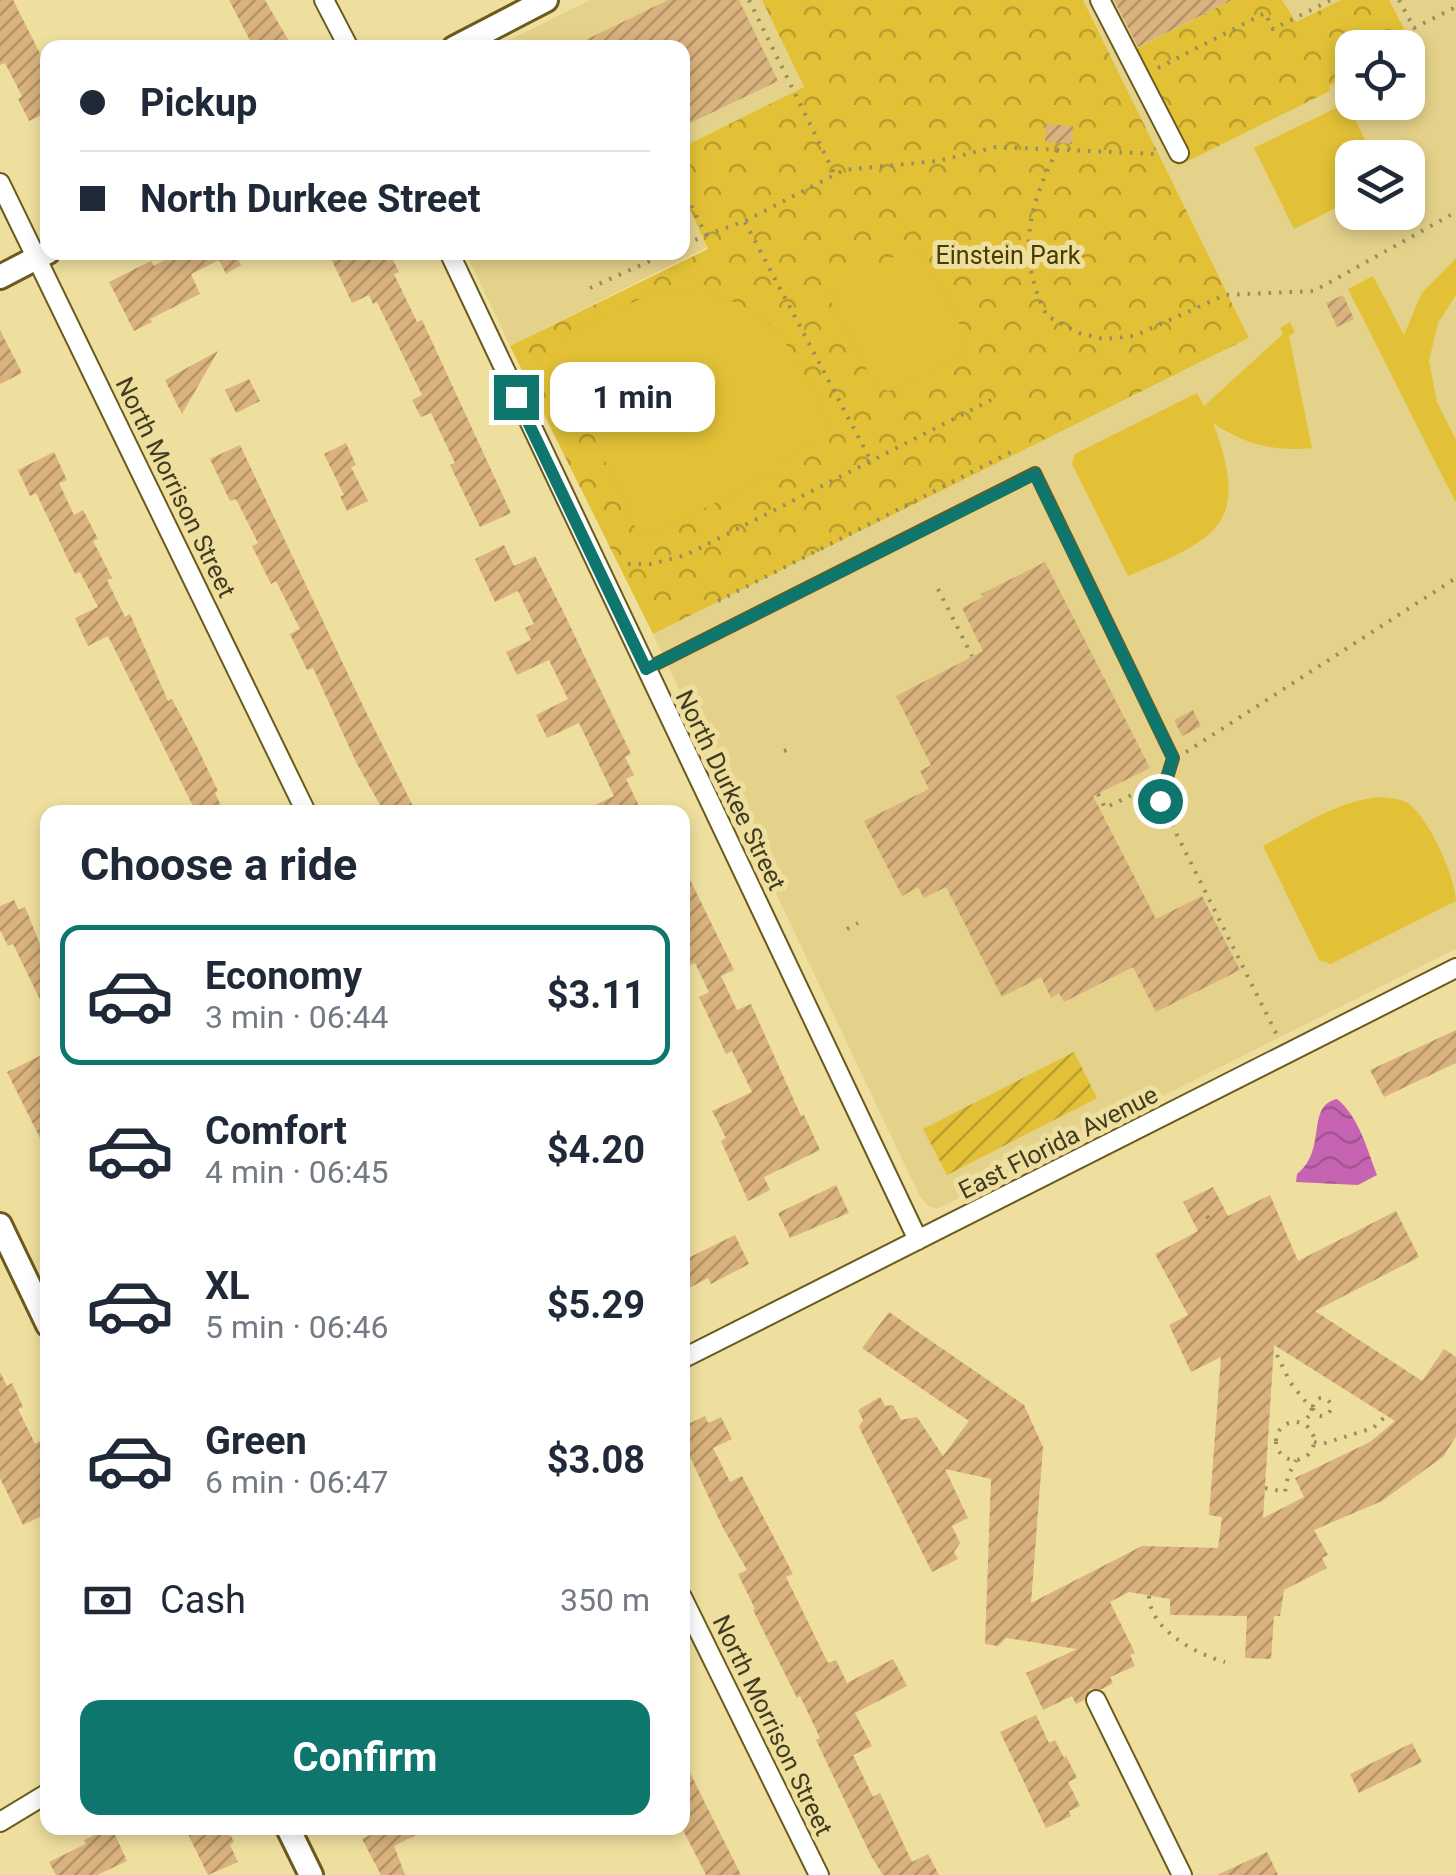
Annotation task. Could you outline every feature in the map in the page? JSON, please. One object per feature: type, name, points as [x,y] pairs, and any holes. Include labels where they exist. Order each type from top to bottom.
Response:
[{"type":"street","points":[[324,0],[345,40]]},
{"type":"street","points":[[469,40],[546,0]]},
{"type":"street","points":[[1100,0],[1179,153]]},
{"type":"street","name":"North Morrison Street","points":[[0,183],[40,250]]},
{"type":"street","points":[[0,277],[40,257]]},
{"type":"street","name":"North Morrison Street","points":[[45,260],[303,805]]},
{"type":"street","name":"North Durkee Street","points":[[453,260],[918,1240]]},
{"type":"street","name":"East Florida Avenue","points":[[690,1355],[1456,968]]},
{"type":"street","points":[[0,1225],[40,1308]]},
{"type":"street","name":"North Morrison Street","points":[[690,1613],[819,1875]]},
{"type":"street","points":[[1096,1700],[1182,1875]]},
{"type":"street","points":[[0,1822],[40,1797]]},
{"type":"street","points":[[291,1835],[311,1875]]},
{"type":"lane","points":[[646,669],[1035,474],[1173,758],[1160,801]]},
{"type":"path","points":[[749,0],[835,176]]},
{"type":"path","points":[[1141,76],[1264,14],[1273,29],[1331,0]]},
{"type":"path","points":[[1398,0],[1414,28],[1455,5]]},
{"type":"path","points":[[690,242],[745,222],[844,170],[938,161],[996,147],[1179,153]]},
{"type":"path","points":[[1057,150],[1030,212],[1027,246],[1034,280],[1047,316],[1080,333],[1104,339],[1148,332],[1225,295],[1314,291],[1456,212]]},
{"type":"path","points":[[690,204],[706,235]]},
{"type":"path","points":[[745,222],[871,461]]},
{"type":"path","points":[[590,288],[652,260]]},
{"type":"path","points":[[628,564],[651,564],[686,555],[991,400]]},
{"type":"path","points":[[718,600],[1015,450]]},
{"type":"path","points":[[1173,758],[1208,740],[1456,578]]},
{"type":"path","points":[[938,589],[972,656]]},
{"type":"path","points":[[1098,794],[1105,808],[1167,778]]},
{"type":"path","points":[[1160,801],[1279,1038]]},
{"type":"path","points":[[847,929],[858,923]]},
{"type":"path","points":[[1207,1216],[1212,1224]]},
{"type":"path","points":[[1277,1355],[1290,1382],[1313,1411],[1302,1424]]},
{"type":"path","points":[[1314,1442],[1322,1444],[1373,1428],[1386,1416]]},
{"type":"path","points":[[1265,1488],[1285,1492],[1296,1460],[1311,1452],[1314,1442],[1310,1430],[1302,1424],[1288,1424],[1277,1440],[1280,1452],[1296,1460]]},
{"type":"path","points":[[1149,1596],[1150,1608],[1159,1623],[1197,1652],[1225,1662]]},
{"type":"shaded area","points":[[590,0],[762,0],[847,177],[690,256],[690,40],[509,40]]},
{"type":"shaded area","points":[[1083,0],[1456,0],[1456,949],[937,1209],[928,1206],[919,1195],[653,634],[1249,338]]},
{"type":"shaded area","points":[[469,260],[681,260],[510,346]]},
{"type":"green space","name":"Einstein Park","points":[[762,0],[1083,0],[1249,338],[653,634],[510,346],[708,249],[690,209],[690,144],[804,87]]},
{"type":"green space","points":[[1232,0],[1282,0],[1296,22],[1341,0],[1389,0],[1405,30],[1335,30],[1335,83],[1329,86],[1330,91],[1178,166],[1122,56]]},
{"type":"green space","points":[[1335,108],[1335,120],[1355,120],[1365,140],[1335,140],[1335,208],[1294,229],[1254,148]]},
{"type":"green space","points":[[911,248],[923,252],[968,341],[966,353],[889,391],[876,387],[830,300],[835,286]]},
{"type":"green space","points":[[1456,258],[1456,295],[1438,323],[1429,361],[1437,402],[1456,440],[1456,503],[1348,289],[1373,276],[1404,335],[1421,294]]},
{"type":"green space","points":[[651,294],[706,294],[734,302],[757,315],[791,352],[832,430],[744,489],[649,535],[637,531],[596,442],[562,335]]},
{"type":"green space","points":[[1290,322],[1295,332],[1289,336],[1312,448],[1260,445],[1213,423],[1229,485],[1226,507],[1218,524],[1184,551],[1128,576],[1072,464],[1075,454],[1197,393],[1204,406],[1283,334],[1280,328]]},
{"type":"green space","points":[[1382,797],[1406,802],[1423,819],[1446,862],[1456,901],[1331,964],[1319,960],[1263,846],[1335,809]]},
{"type":"green space","points":[[1074,1052],[1097,1098],[947,1175],[923,1129]]},
{"type":"water","points":[[1337,1099],[1357,1124],[1377,1175],[1358,1185],[1296,1182],[1312,1153],[1322,1110]]},
{"type":"building","points":[[0,0],[13,0],[40,53],[40,116],[29,121],[18,99],[22,96],[5,63],[0,65]]},
{"type":"building","points":[[229,0],[265,0],[288,40],[250,40]]},
{"type":"building","points":[[668,0],[739,0],[778,81],[690,123],[690,40],[586,40]]},
{"type":"building","points":[[1114,0],[1232,0],[1138,47]]},
{"type":"building","points":[[1046,124],[1073,126],[1072,144],[1045,142]]},
{"type":"building","points":[[165,260],[219,260],[191,274],[200,294],[134,331],[109,282],[151,261],[154,266]]},
{"type":"building","points":[[219,260],[238,260],[241,265],[226,274]]},
{"type":"building","points":[[332,260],[393,260],[399,272],[394,274],[417,322],[422,320],[511,513],[480,527],[450,465],[455,463],[431,413],[421,417],[412,400],[422,395],[377,302],[373,304],[369,295],[352,303]]},
{"type":"building","points":[[1343,295],[1354,319],[1337,327],[1326,303]]},
{"type":"building","points":[[0,330],[22,373],[0,384]]},
{"type":"building","points":[[218,351],[182,414],[165,380]]},
{"type":"building","points":[[249,379],[260,401],[236,413],[225,390]]},
{"type":"building","points":[[346,443],[356,465],[351,467],[368,501],[347,511],[340,496],[344,495],[324,454]]},
{"type":"building","points":[[240,445],[412,805],[380,805],[313,668],[307,670],[290,634],[300,629],[276,581],[271,584],[252,546],[258,543],[236,499],[230,501],[210,459]]},
{"type":"building","points":[[54,452],[67,480],[59,483],[74,515],[83,510],[98,539],[93,541],[112,578],[107,580],[125,617],[130,614],[168,701],[172,699],[218,791],[215,793],[221,805],[192,805],[108,636],[88,646],[75,618],[98,607],[80,572],[75,574],[36,493],[30,496],[18,470]]},
{"type":"building","points":[[504,545],[514,566],[535,556],[631,754],[625,757],[634,775],[626,779],[639,805],[595,805],[614,796],[579,723],[547,738],[536,715],[568,699],[549,660],[517,675],[506,652],[531,640],[525,628],[534,624],[518,591],[495,602],[475,559]]},
{"type":"building","points":[[1045,562],[1150,768],[1093,796],[1156,919],[1202,896],[1240,970],[1156,1012],[1133,967],[1064,1002],[1059,993],[1051,998],[1041,977],[1002,997],[946,887],[924,898],[918,887],[902,896],[864,821],[929,789],[920,771],[931,765],[896,696],[983,651],[962,608],[983,597],[981,594]]},
{"type":"building","points":[[1193,710],[1201,726],[1182,736],[1174,720]]},
{"type":"building","points":[[690,879],[734,970],[721,976],[737,1010],[751,1004],[820,1150],[764,1177],[770,1190],[748,1201],[712,1111],[752,1092],[732,1051],[726,1054],[699,997],[709,992],[695,963],[690,965]]},
{"type":"building","points":[[14,900],[19,910],[25,907],[40,944],[40,1000],[13,944],[8,946],[0,930],[0,906]]},
{"type":"building","points":[[1456,1030],[1456,1063],[1384,1097],[1370,1070]]},
{"type":"building","points":[[40,1056],[40,1138],[7,1072]]},
{"type":"building","points":[[836,1185],[849,1213],[790,1238],[778,1213]]},
{"type":"building","points":[[1213,1187],[1228,1216],[1270,1195],[1298,1261],[1396,1211],[1419,1257],[1315,1311],[1422,1381],[1444,1349],[1456,1357],[1456,1436],[1444,1456],[1382,1501],[1314,1530],[1328,1555],[1322,1558],[1327,1568],[1284,1590],[1280,1616],[1274,1616],[1271,1659],[1245,1658],[1247,1616],[1170,1615],[1170,1599],[1129,1592],[1110,1602],[1135,1653],[1130,1655],[1135,1666],[1110,1677],[1113,1683],[1102,1689],[1090,1689],[1084,1700],[1076,1704],[1072,1696],[1043,1710],[1026,1673],[1077,1649],[1006,1638],[998,1646],[985,1644],[991,1479],[945,1469],[968,1518],[952,1526],[960,1543],[954,1552],[958,1559],[932,1572],[859,1427],[863,1420],[858,1410],[880,1397],[885,1406],[893,1405],[901,1420],[917,1417],[943,1456],[969,1421],[862,1348],[889,1312],[1024,1405],[1043,1447],[1031,1603],[1142,1546],[1218,1548],[1222,1517],[1209,1515],[1221,1357],[1191,1372],[1169,1325],[1188,1315],[1155,1254],[1198,1231],[1183,1202]],"holes":[[[1274,1345],[1395,1421],[1370,1442],[1295,1478],[1304,1497],[1263,1518]]]},
{"type":"building","points":[[735,1235],[749,1264],[711,1284],[708,1278],[690,1287],[690,1257]]},
{"type":"building","points":[[0,1372],[7,1386],[12,1383],[23,1407],[18,1409],[35,1444],[40,1441],[40,1517],[23,1525],[0,1478]]},
{"type":"building","points":[[705,1416],[708,1423],[721,1417],[732,1439],[713,1448],[730,1482],[742,1476],[793,1574],[786,1577],[828,1663],[836,1660],[847,1683],[893,1659],[907,1686],[855,1713],[872,1746],[853,1755],[873,1797],[880,1793],[912,1862],[928,1854],[939,1875],[883,1875],[871,1856],[816,1740],[820,1738],[800,1696],[797,1698],[753,1610],[738,1574],[747,1570],[690,1459],[690,1423]]},
{"type":"building","points":[[1036,1715],[1049,1743],[1055,1740],[1077,1778],[1068,1782],[1080,1806],[1069,1811],[1071,1816],[1046,1828],[1000,1732]]},
{"type":"building","points":[[1412,1743],[1422,1762],[1359,1793],[1350,1774]]},
{"type":"building","points":[[690,1772],[741,1875],[706,1875],[686,1835],[690,1835]]},
{"type":"building","points":[[115,1835],[127,1861],[97,1875],[56,1875],[49,1862],[86,1844],[84,1840]]},
{"type":"building","points":[[188,1835],[230,1835],[234,1842],[230,1845],[238,1862],[208,1875]]},
{"type":"building","points":[[370,1835],[416,1835],[394,1846],[405,1875],[381,1875],[362,1839]]},
{"type":"building","points":[[1267,1852],[1278,1875],[1217,1875]]},
{"type":"route","points":[[516,397],[646,669],[1035,474],[1173,758],[1160,801]]}]
